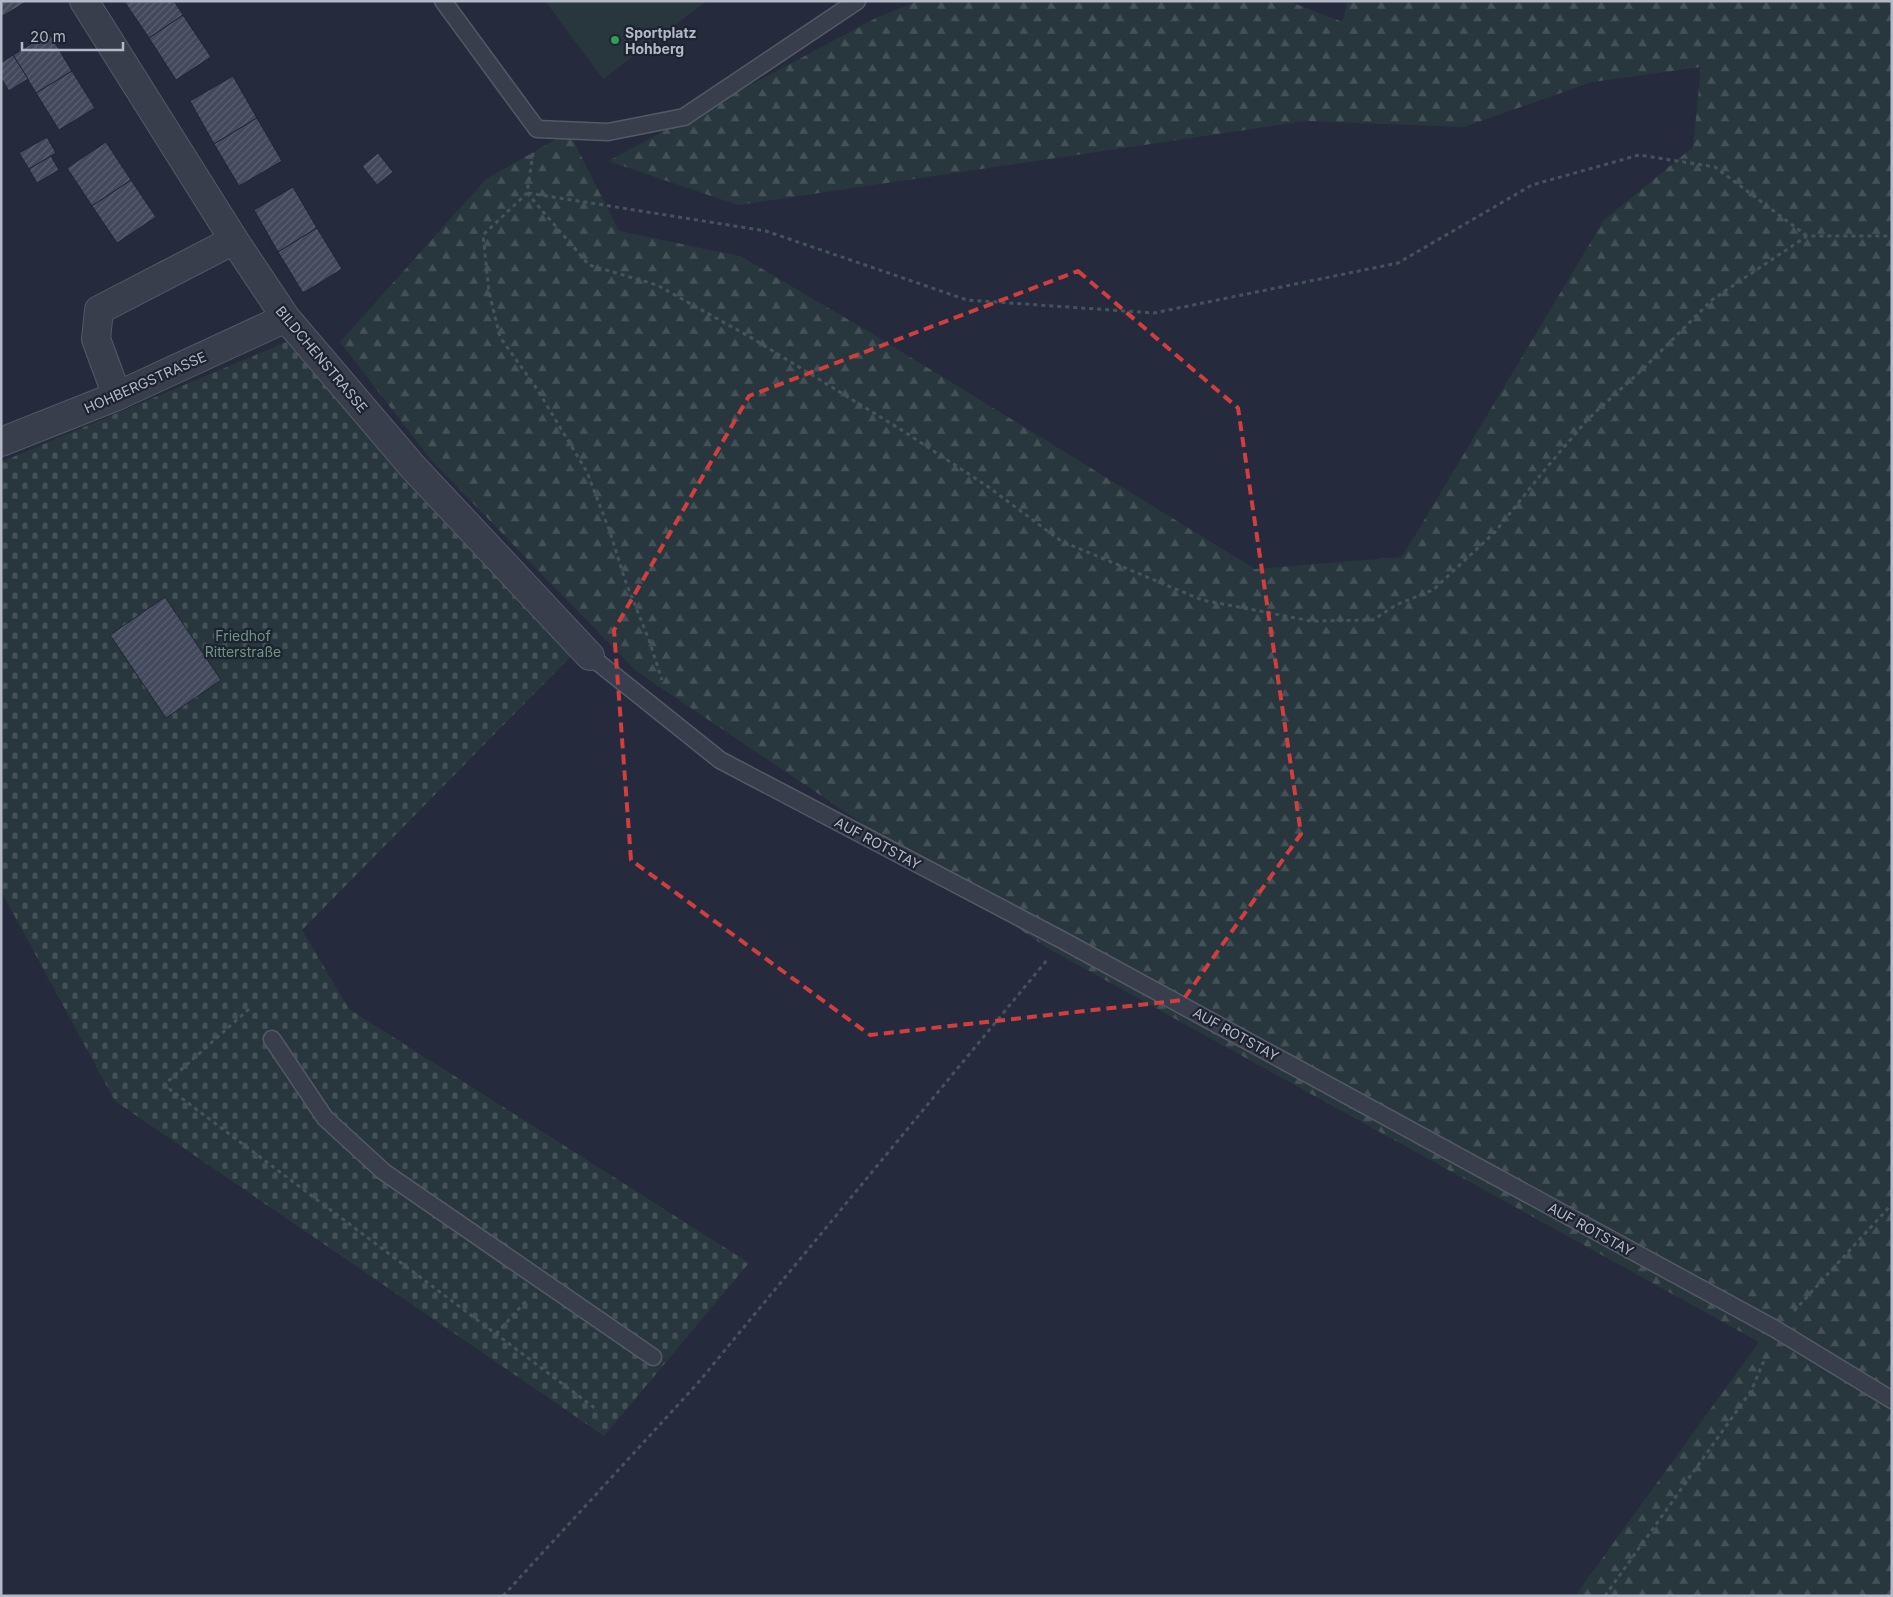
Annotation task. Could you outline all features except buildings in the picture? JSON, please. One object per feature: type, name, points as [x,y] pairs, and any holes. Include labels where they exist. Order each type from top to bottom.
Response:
[{"type":"street","name":"BILDCHENSTRASSE","points":[[84,1],[234,240],[286,318],[412,466],[590,656]]},
{"type":"street","points":[[117,396],[96,339],[99,310],[234,240]]},
{"type":"street","name":"HOHBERGSTRASSE","points":[[1,442],[117,396],[286,318]]},
{"type":"lane","points":[[443,1],[537,129],[608,132],[684,117],[857,1]]},
{"type":"lane","name":"AUF ROTSTAY","points":[[590,656],[720,760],[1064,940],[1777,1330],[1892,1400]]},
{"type":"lane","points":[[272,1039],[325,1118],[384,1172],[653,1357]]},
{"type":"path","points":[[537,129],[527,192],[483,235],[489,292],[500,337],[537,389],[587,472],[610,532],[625,580],[649,640],[678,728]]},
{"type":"path","points":[[527,192],[766,232],[966,300],[1154,314],[1398,262],[1532,185],[1639,155],[1716,167],[1807,236]]},
{"type":"path","points":[[527,192],[589,265],[657,284],[750,337],[832,386],[987,486],[1061,540],[1202,600],[1311,621],[1373,620],[1396,605],[1433,590],[1495,532],[1547,467],[1588,420],[1644,368],[1713,299],[1807,236],[1892,236]]},
{"type":"path","points":[[503,1596],[697,1384],[1064,940]]},
{"type":"path","points":[[249,1009],[164,1084],[596,1409]]},
{"type":"path","points":[[1605,1596],[1751,1391],[1777,1330],[1892,1204]]},
{"type":"path","points":[[496,1334],[520,1309],[542,1281]]},
{"type":"highlighted area","points":[[1078,271],[1238,408],[1301,834],[1183,1000],[870,1035],[631,860],[614,630],[749,396]]},
{"type":"green space","name":"Sportplatz Hohberg","points":[[545,1],[707,1],[603,79]]},
{"type":"green space","points":[[918,1],[1288,1],[1343,22],[1348,1],[1892,1],[1892,1596],[1575,1596],[1759,1342],[1049,949],[636,671],[432,461],[340,342],[486,179],[569,132],[619,231],[740,256],[871,333],[1255,569],[1402,557],[1604,220],[1693,147],[1701,67],[1592,82],[1464,127],[1306,121],[738,205],[608,161],[876,18]]},
{"type":"green space","name":"Friedhof Ritterstraße","points":[[298,337],[573,654],[302,930],[349,1009],[749,1263],[604,1436],[115,1101],[1,891],[1,462]]},
{"type":"place","name":"Sportplatz Hohberg","points":[[615,40]]}]
